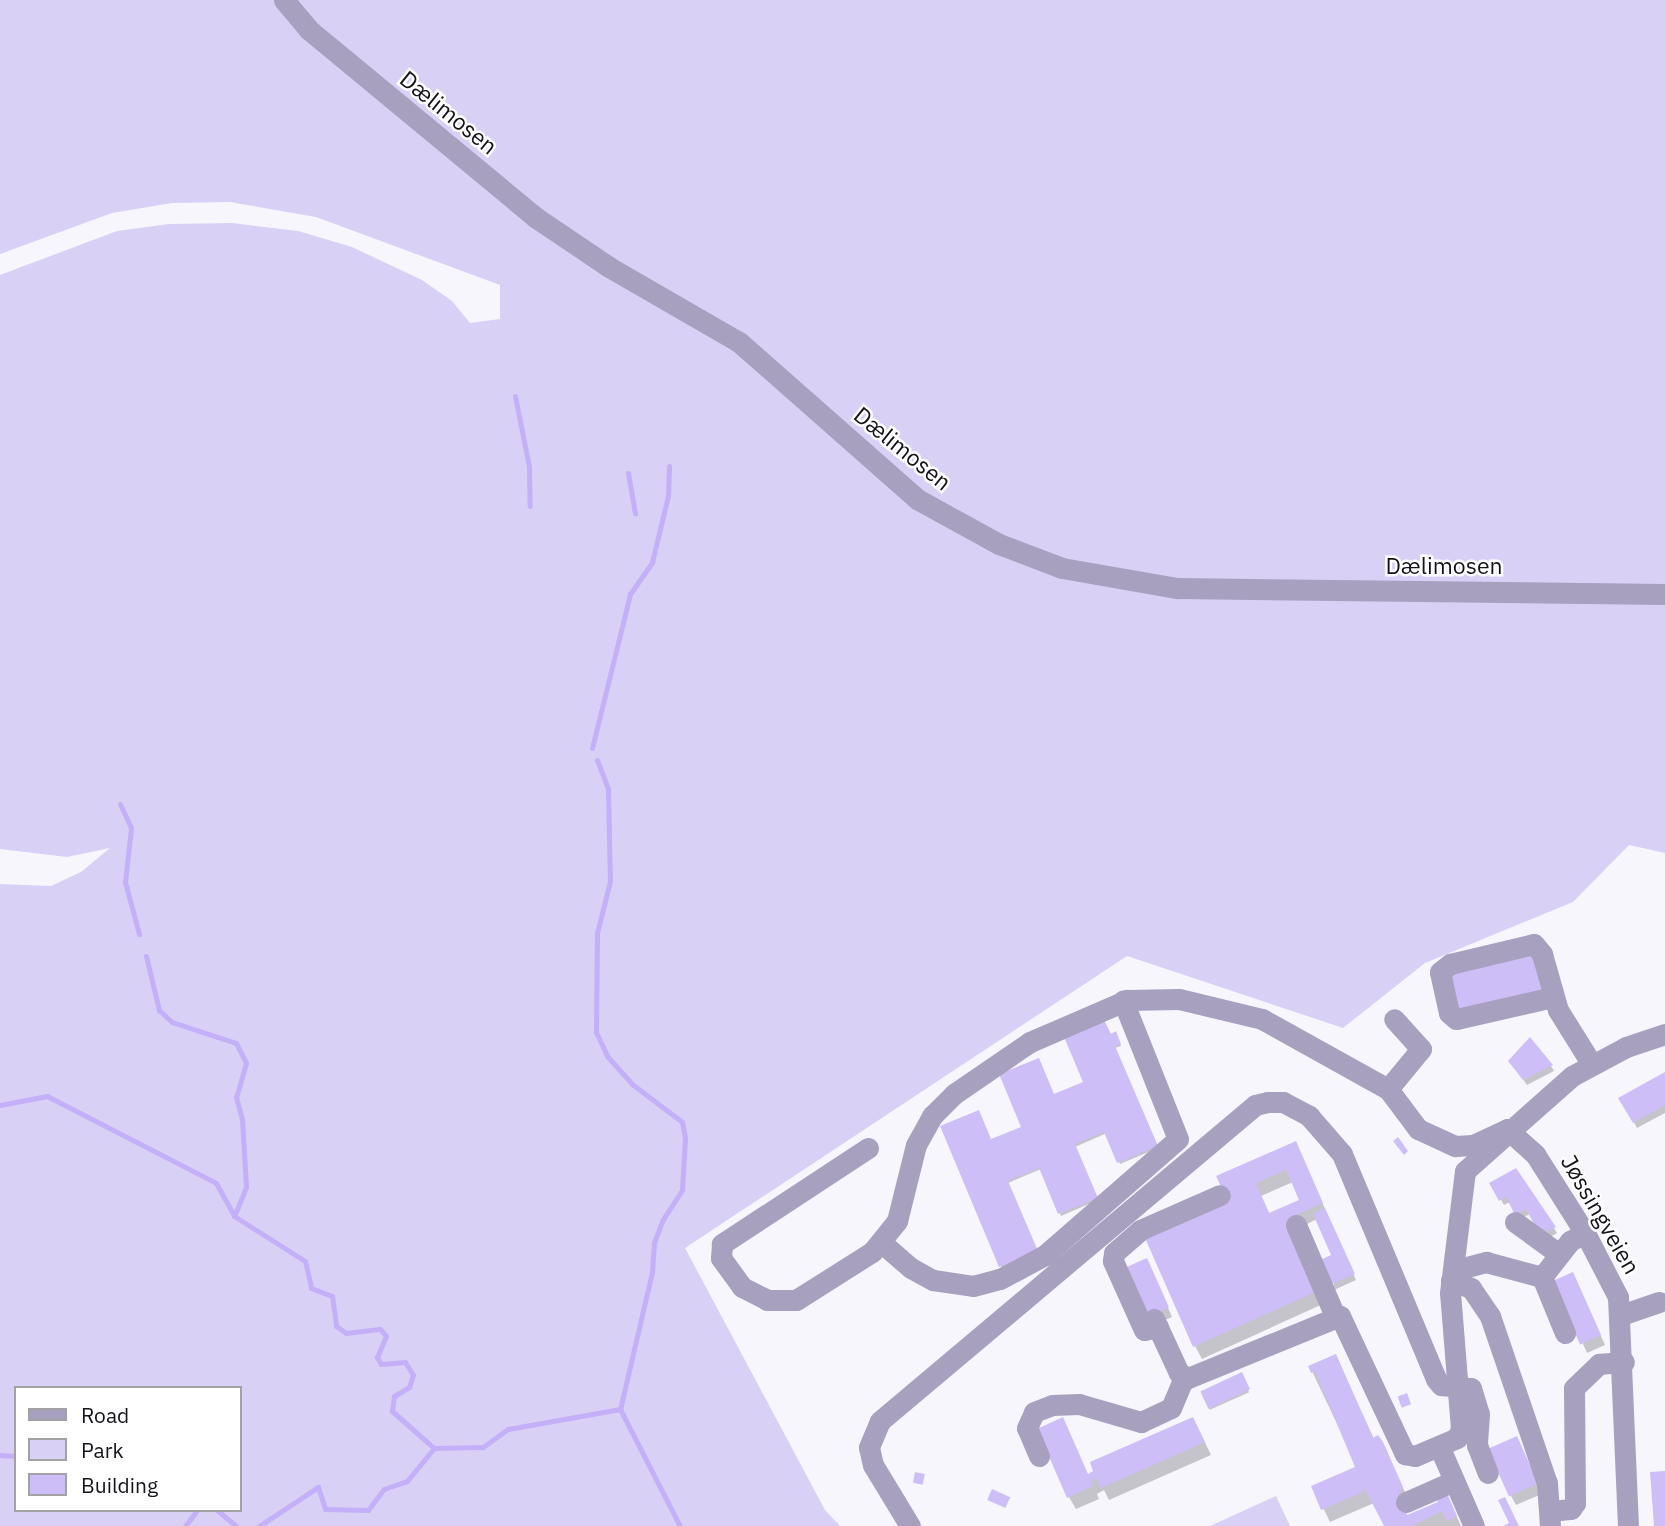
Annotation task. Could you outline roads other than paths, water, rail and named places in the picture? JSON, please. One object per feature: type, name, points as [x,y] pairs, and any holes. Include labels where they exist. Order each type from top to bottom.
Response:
[{"type":"street","name":"Dælimosen","points":[[284,0],[308,29],[535,217],[609,267],[739,342],[917,499],[999,544],[1062,568],[1177,588],[1665,593]]},
{"type":"street","points":[[1553,997],[1456,1019],[1449,1013],[1440,972],[1450,964],[1534,944],[1542,954],[1553,997],[1591,1063]]},
{"type":"street","points":[[867,1148],[727,1241],[718,1253],[742,1287],[754,1296],[781,1302],[808,1295],[883,1243],[897,1221],[916,1145],[932,1116],[954,1094],[1030,1042],[1123,1001],[1178,999],[1262,1019],[1388,1089],[1418,1129],[1455,1146],[1473,1145],[1507,1129]]},
{"type":"street","points":[[883,1243],[911,1268],[933,1280],[973,1286],[1000,1279],[1045,1255],[1178,1139],[1123,1001]]},
{"type":"street","points":[[1388,1089],[1421,1049],[1394,1019]]},
{"type":"street","points":[[1039,1456],[1027,1428],[1034,1412],[1071,1404],[1141,1422],[1171,1408],[1184,1378],[1335,1316],[1343,1319],[1405,1454],[1415,1456],[1460,1434],[1451,1281],[1465,1171],[1507,1129],[1591,1063],[1665,1034]]},
{"type":"street","points":[[910,1526],[873,1465],[869,1447],[880,1421],[1255,1105],[1283,1102],[1332,1138],[1384,1247],[1436,1379],[1441,1385],[1468,1385],[1474,1393],[1479,1414],[1476,1445],[1488,1473]]},
{"type":"street","name":"Jøssingveien","points":[[1507,1129],[1535,1154],[1585,1233],[1612,1284],[1621,1315],[1628,1526]]},
{"type":"street","points":[[1184,1378],[1156,1323],[1144,1330],[1112,1257],[1140,1230],[1220,1195]]},
{"type":"street","points":[[1515,1222],[1559,1254]]},
{"type":"street","points":[[1296,1225],[1335,1316]]},
{"type":"street","points":[[1542,1277],[1559,1254],[1585,1233]]},
{"type":"street","points":[[1451,1281],[1467,1267],[1486,1262],[1542,1277]]},
{"type":"street","points":[[1542,1277],[1565,1334]]},
{"type":"street","points":[[1451,1281],[1471,1288],[1490,1316],[1547,1483],[1551,1518],[1572,1509],[1575,1503],[1574,1388],[1599,1364],[1624,1362]]},
{"type":"street","points":[[1621,1315],[1659,1302]]},
{"type":"street","points":[[1439,1446],[1468,1524]]},
{"type":"street","points":[[1406,1502],[1454,1481]]},
{"type":"waterway","points":[[515,396],[529,467],[530,506]]},
{"type":"waterway","points":[[592,748],[630,594],[652,562],[668,496],[669,466]]},
{"type":"waterway","points":[[628,473],[635,513]]},
{"type":"waterway","points":[[597,760],[608,789],[610,881],[597,933],[596,1032],[607,1056],[632,1084],[682,1122],[685,1138],[682,1190],[663,1219],[654,1243],[652,1272],[620,1409]]},
{"type":"waterway","points":[[120,804],[131,828],[125,882],[139,934]]},
{"type":"waterway","points":[[146,956],[159,1010],[172,1022],[236,1043],[246,1063],[236,1097],[242,1119],[246,1187],[234,1216]]},
{"type":"waterway","points":[[0,1105],[47,1096],[216,1183],[234,1216],[305,1261],[311,1288],[332,1296],[336,1326],[346,1333],[380,1329],[386,1336],[377,1357],[381,1364],[405,1362],[413,1375],[409,1387],[394,1396],[392,1411],[434,1448]]},
{"type":"waterway","points":[[259,1526],[318,1487],[325,1509],[368,1510],[384,1489],[407,1481],[434,1448],[483,1447],[508,1429],[620,1409],[680,1526]]},
{"type":"waterway","points":[[0,1455],[14,1456]]},
{"type":"waterway","points":[[185,1526],[196,1512]]},
{"type":"waterway","points":[[219,1512],[236,1526]]}]
